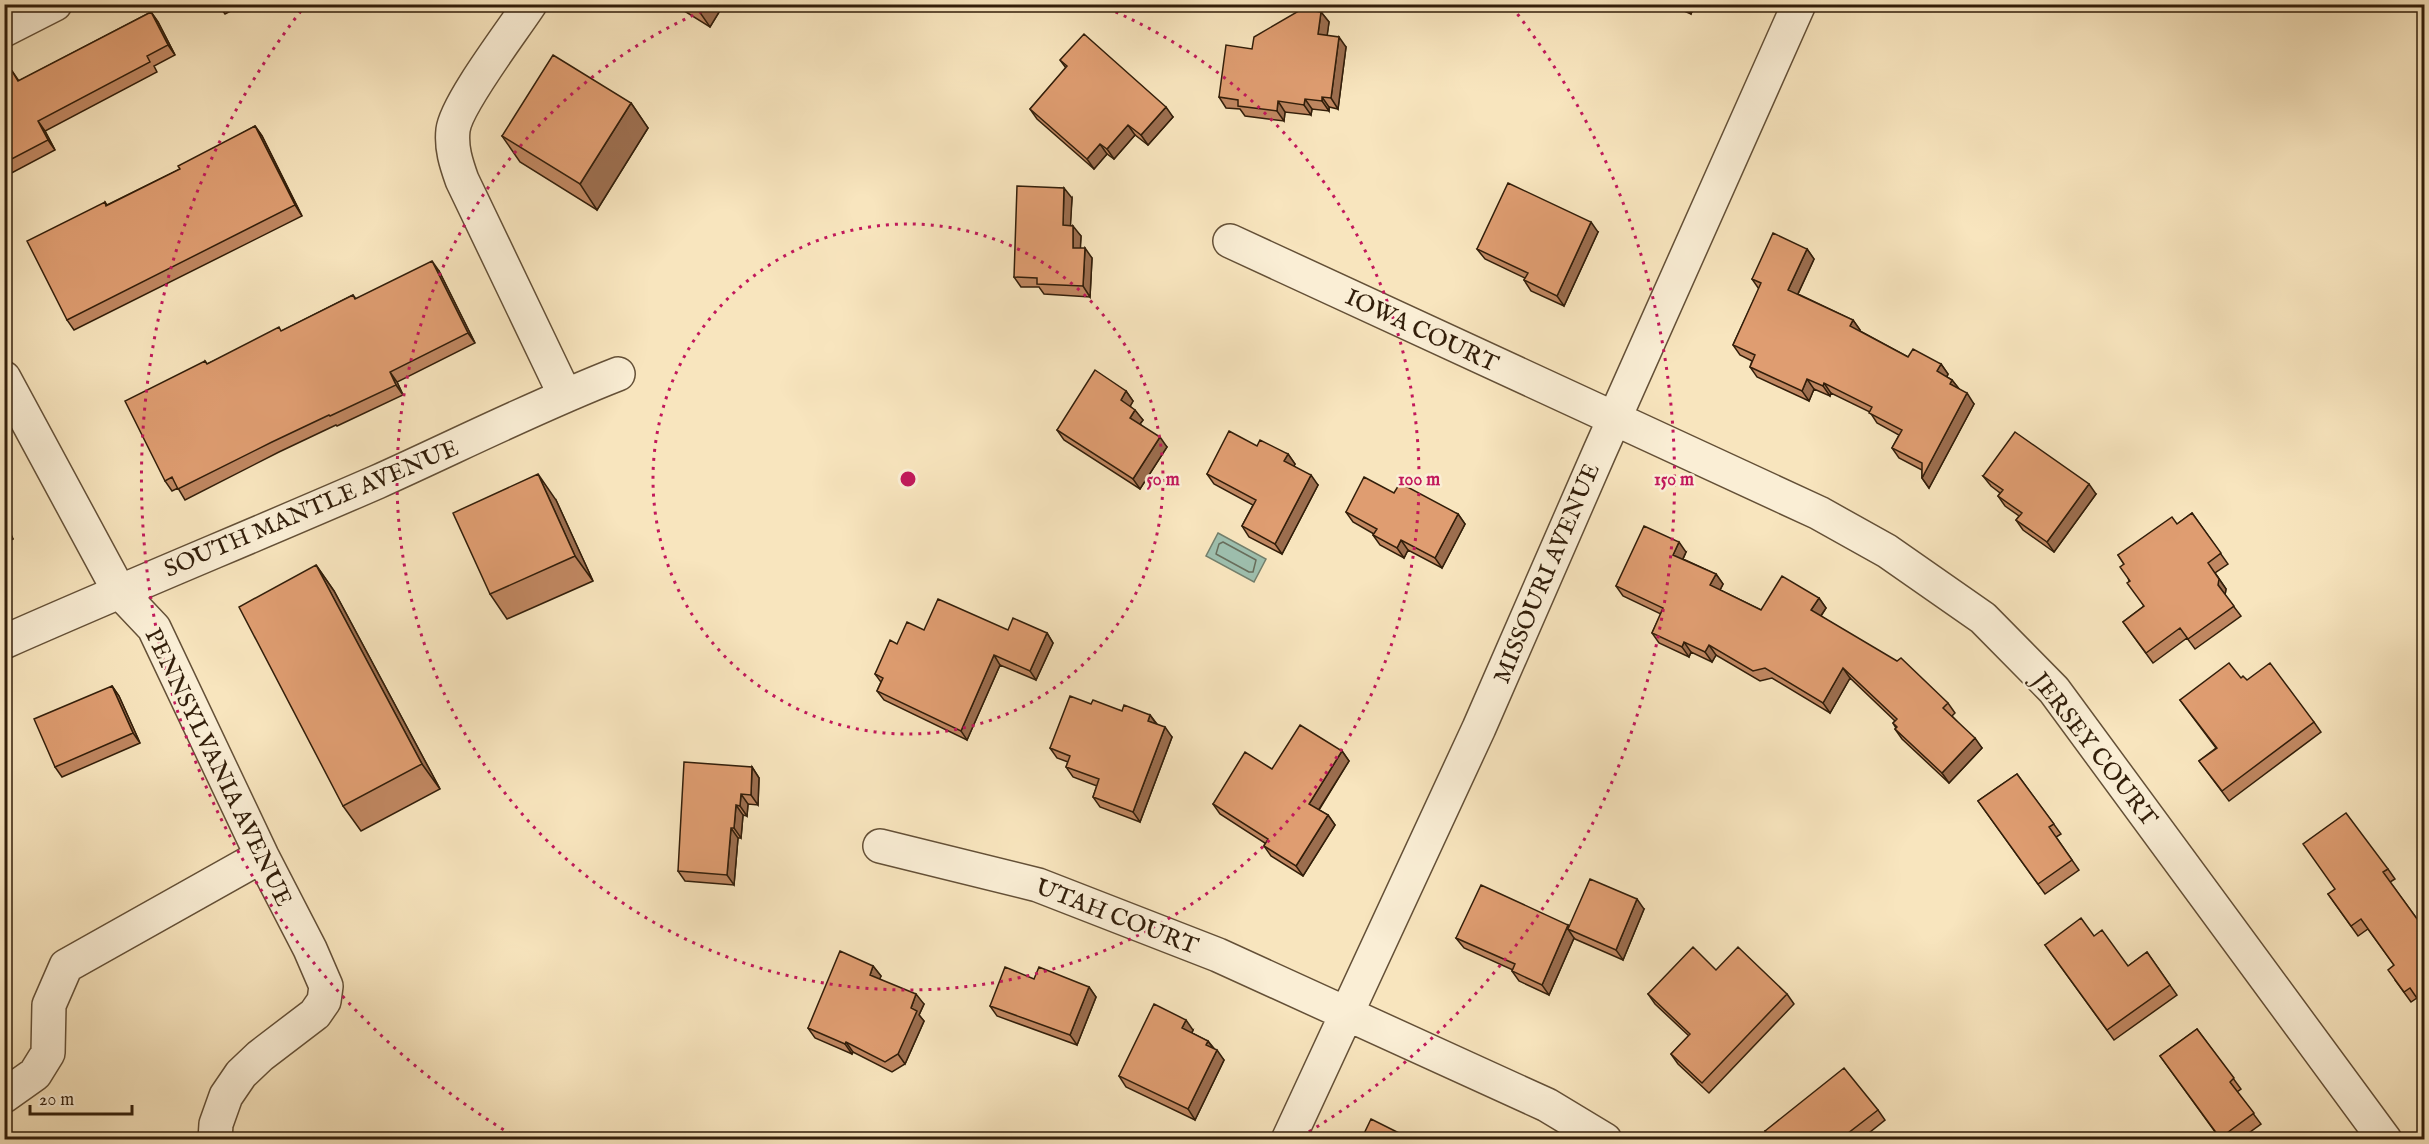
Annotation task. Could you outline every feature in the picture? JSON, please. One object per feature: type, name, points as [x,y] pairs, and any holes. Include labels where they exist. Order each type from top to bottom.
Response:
[{"type":"street","points":[[4,30],[55,4]]},
{"type":"street","points":[[530,4],[463,104],[453,128],[453,154],[462,180],[565,395]]},
{"type":"street","name":"MISSOURI AVENUE","points":[[1288,1140],[1344,1014],[1479,728],[1614,418],[1799,4]]},
{"type":"street","name":"IOWA COURT","points":[[1230,241],[1614,418]]},
{"type":"street","name":"SOUTH MANTLE AVENUE","points":[[4,642],[118,591],[376,482],[565,395],[618,374]]},
{"type":"street","name":"PENNSYLVANIA AVENUE","points":[[4,378],[118,591],[154,628],[326,986],[324,1000],[315,1014],[260,1056],[241,1074],[226,1096],[216,1124],[215,1140]]},
{"type":"street","name":"JERSEY COURT","points":[[1614,418],[1819,513],[1887,551],[1983,618],[2054,690],[2385,1140]]},
{"type":"street","name":"UTAH COURT","points":[[880,846],[1038,885],[1218,955],[1547,1105],[1605,1140]]},
{"type":"street","points":[[4,1096],[35,1074],[48,1053],[49,1005],[66,966],[262,856]]},
{"type":"water","points":[[1218,533],[1266,559],[1254,582],[1206,556]]},
{"type":"building","points":[[1302,9],[1321,12],[1318,34],[1339,37],[1331,98],[1322,97],[1322,101],[1305,99],[1304,105],[1278,101],[1277,111],[1238,106],[1238,100],[1219,97],[1226,45],[1252,49],[1254,37]]},
{"type":"building","points":[[151,12],[168,45],[147,56],[150,62],[38,121],[48,140],[4,163],[4,75],[12,71],[18,81]]},
{"type":"building","points":[[1084,34],[1166,107],[1141,135],[1128,125],[1107,149],[1100,144],[1087,159],[1030,109],[1067,66],[1060,60]]},
{"type":"building","points":[[553,55],[631,103],[580,184],[502,136]]},
{"type":"building","points":[[255,126],[295,205],[67,320],[27,241],[105,202],[106,206],[180,169],[178,166]]},
{"type":"building","points":[[1508,183],[1591,222],[1557,296],[1524,280],[1528,273],[1477,249]]},
{"type":"building","points":[[1017,186],[1064,188],[1063,225],[1073,226],[1073,248],[1085,248],[1083,286],[1037,284],[1037,278],[1014,277]]},
{"type":"building","points":[[1773,233],[1807,249],[1788,290],[1853,320],[1850,326],[1908,357],[1913,349],[1941,364],[1937,371],[1952,380],[1950,384],[1967,393],[1922,478],[1922,463],[1892,448],[1902,430],[1869,413],[1872,407],[1824,383],[1823,386],[1807,379],[1802,391],[1750,367],[1755,355],[1733,345],[1761,283],[1752,279]]},
{"type":"building","points":[[432,261],[468,333],[390,372],[396,385],[272,442],[178,489],[172,477],[165,481],[125,401],[205,361],[207,364],[279,327],[281,331],[353,295],[355,299]]},
{"type":"building","points":[[1095,370],[1126,391],[1121,400],[1135,410],[1130,418],[1160,437],[1133,479],[1057,430]]},
{"type":"building","points":[[1229,431],[1257,446],[1260,440],[1288,454],[1284,461],[1311,475],[1275,544],[1242,526],[1256,500],[1207,474]]},
{"type":"building","points":[[2015,432],[2089,484],[2047,542],[2016,520],[2022,513],[1998,496],[2003,490],[1983,476]]},
{"type":"building","points":[[538,474],[575,556],[490,594],[453,513]]},
{"type":"building","points":[[1364,477],[1394,493],[1400,483],[1458,514],[1435,558],[1401,540],[1397,548],[1373,535],[1377,529],[1346,512]]},
{"type":"building","points":[[2192,513],[2221,553],[2208,563],[2219,579],[2218,585],[2234,606],[2188,639],[2180,628],[2146,653],[2123,622],[2144,606],[2127,583],[2130,581],[2120,567],[2124,564],[2118,555],[2172,517],[2177,524]]},
{"type":"building","points":[[1644,526],[1679,542],[1673,555],[1716,574],[1710,585],[1761,610],[1782,576],[1819,598],[1811,610],[1897,661],[1901,658],[1948,703],[1943,708],[1975,738],[1942,773],[1895,729],[1897,727],[1893,723],[1897,719],[1843,668],[1823,703],[1765,668],[1753,671],[1709,645],[1705,652],[1684,642],[1682,647],[1652,633],[1663,608],[1616,586]]},
{"type":"building","points":[[316,565],[422,764],[343,806],[239,607]]},
{"type":"building","points":[[938,599],[1008,630],[1013,618],[1047,633],[1030,671],[994,655],[961,731],[877,691],[883,678],[875,674],[890,640],[897,644],[907,622],[924,630]]},
{"type":"building","points":[[2229,663],[2241,678],[2243,676],[2247,680],[2270,663],[2314,722],[2222,791],[2199,761],[2217,748],[2180,700]]},
{"type":"building","points":[[112,686],[133,733],[55,767],[34,719]]},
{"type":"building","points":[[1070,696],[1091,704],[1093,700],[1122,711],[1124,705],[1150,715],[1148,721],[1165,727],[1133,812],[1093,797],[1099,779],[1066,767],[1070,756],[1050,748]]},
{"type":"building","points":[[1300,725],[1342,751],[1309,804],[1328,815],[1296,866],[1264,846],[1268,839],[1213,804],[1245,752],[1272,769]]},
{"type":"building","points":[[684,762],[752,767],[751,795],[741,794],[740,806],[736,805],[734,828],[731,828],[727,875],[678,871]]},
{"type":"building","points":[[2017,774],[2054,824],[2049,827],[2072,860],[2038,884],[1978,801]]},
{"type":"building","points":[[2346,813],[2388,869],[2383,872],[2417,919],[2421,916],[2424,920],[2423,1007],[2410,988],[2404,992],[2388,970],[2394,965],[2361,919],[2351,926],[2328,894],[2335,889],[2303,844]]},
{"type":"building","points":[[1590,879],[1637,899],[1616,950],[1568,929]]},
{"type":"building","points":[[1481,885],[1568,925],[1542,985],[1512,971],[1515,964],[1456,938]]},
{"type":"building","points":[[2081,918],[2094,936],[2102,930],[2128,966],[2147,952],[2170,985],[2107,1030],[2045,945]]},
{"type":"building","points":[[1693,947],[1716,970],[1738,947],[1787,994],[1702,1083],[1671,1054],[1690,1034],[1648,994]]},
{"type":"building","points":[[840,951],[873,966],[870,975],[916,994],[911,1008],[917,1011],[898,1054],[885,1062],[846,1042],[845,1044],[808,1028]]},
{"type":"building","points":[[1005,967],[1034,979],[1039,967],[1089,987],[1070,1035],[990,1006]]},
{"type":"building","points":[[1154,1004],[1186,1020],[1182,1028],[1208,1041],[1206,1045],[1217,1050],[1188,1109],[1119,1076]]},
{"type":"building","points":[[2197,1029],[2234,1078],[2230,1082],[2254,1113],[2220,1138],[2160,1056]]},
{"type":"building","points":[[1844,1068],[1878,1110],[1847,1134],[1851,1140],[1773,1140],[1765,1131]]},
{"type":"building","points":[[1371,1119],[1413,1140],[1361,1140]]},
{"type":"building","points":[[1433,1133],[1446,1140],[1430,1140]]}]
